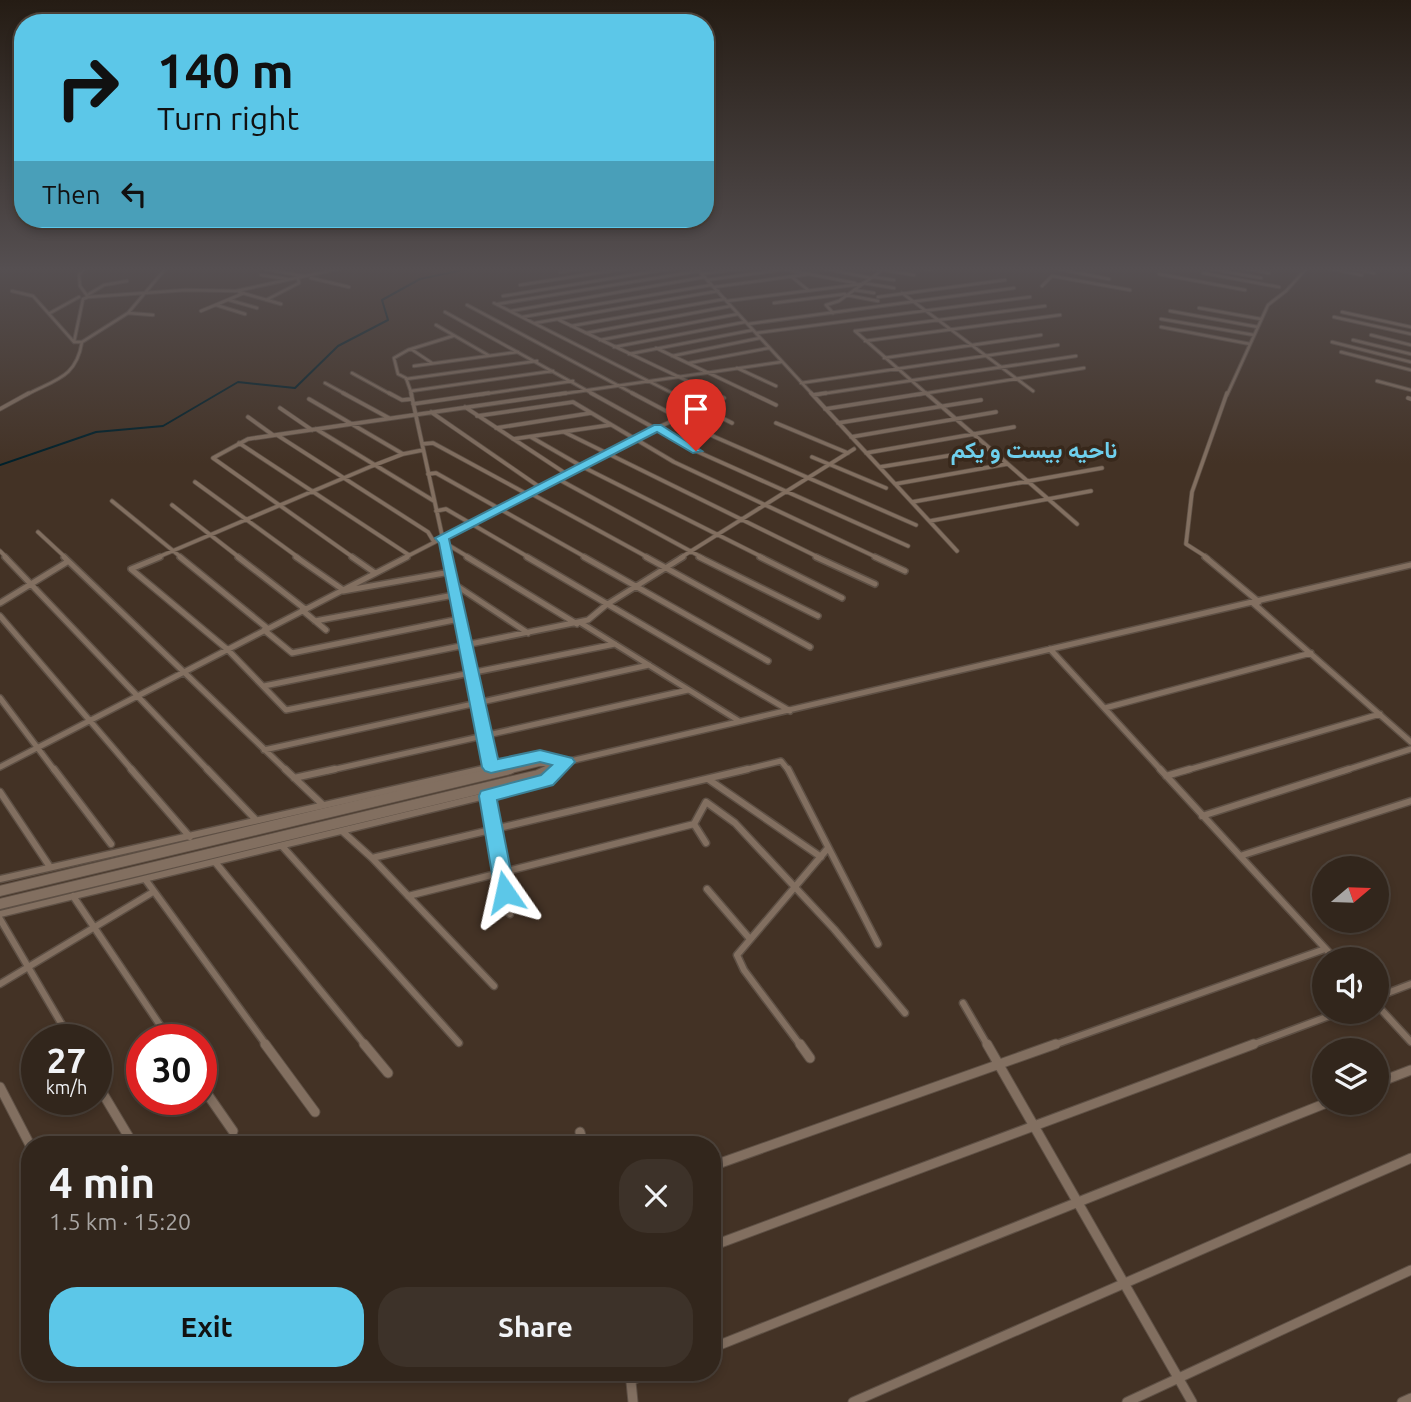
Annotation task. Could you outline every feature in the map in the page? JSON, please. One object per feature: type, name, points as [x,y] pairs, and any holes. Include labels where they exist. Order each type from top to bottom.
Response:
[{"type":"street","points":[[67,333],[74,342]]},
{"type":"street","points":[[74,342],[78,333]]},
{"type":"street","points":[[74,342],[82,342],[96,333]]},
{"type":"street","points":[[449,333],[489,356]]},
{"type":"street","points":[[485,333],[696,451],[908,546]]},
{"type":"street","points":[[521,333],[716,437],[916,525]]},
{"type":"street","points":[[555,333],[732,423]]},
{"type":"street","points":[[0,767],[434,542],[444,541],[471,523],[657,427],[724,398],[587,333]]},
{"type":"street","points":[[600,340],[635,333]]},
{"type":"street","points":[[614,347],[689,333]]},
{"type":"street","points":[[629,354],[745,333]]},
{"type":"street","points":[[755,333],[957,551]]},
{"type":"street","points":[[857,333],[1077,524]]},
{"type":"street","points":[[865,341],[924,333]]},
{"type":"street","points":[[956,333],[1033,391]]},
{"type":"street","points":[[1195,333],[1250,344]]},
{"type":"street","points":[[1245,333],[1254,335],[1230,385],[1206,459],[1192,492],[1185,544],[1209,559],[1411,742]]},
{"type":"street","points":[[884,358],[1041,335]]},
{"type":"street","points":[[1371,335],[1411,345]]},
{"type":"street","points":[[453,336],[411,349],[394,358],[398,374],[406,379],[411,391],[491,767]]},
{"type":"street","points":[[672,356],[760,338]]},
{"type":"street","points":[[1353,340],[1411,354]]},
{"type":"street","points":[[0,409],[72,370],[79,360],[82,342]]},
{"type":"street","points":[[1332,342],[1411,362]]},
{"type":"street","points":[[801,383],[1058,345]]},
{"type":"street","points":[[656,348],[776,405]]},
{"type":"street","points":[[688,364],[769,348]]},
{"type":"street","points":[[411,349],[433,364]]},
{"type":"street","points":[[414,366],[520,352]]},
{"type":"street","points":[[1341,352],[1411,370]]},
{"type":"street","points":[[813,395],[1076,356]]},
{"type":"street","points":[[406,379],[537,361]]},
{"type":"street","points":[[375,573],[213,457],[239,443],[275,435],[781,362]]},
{"type":"street","points":[[736,368],[776,386]]},
{"type":"street","points":[[825,409],[1084,368]]},
{"type":"street","points":[[411,391],[555,371]]},
{"type":"street","points":[[352,373],[402,400],[413,401],[573,381]]},
{"type":"street","points":[[1377,381],[1411,390]]},
{"type":"street","points":[[325,383],[389,418]]},
{"type":"street","points":[[309,398],[402,454]]},
{"type":"street","points":[[838,423],[981,400]]},
{"type":"street","points":[[477,416],[573,402],[674,462],[905,571]]},
{"type":"street","points":[[465,407],[568,475]]},
{"type":"street","points":[[280,408],[434,501]]},
{"type":"street","points":[[431,412],[541,488]]},
{"type":"street","points":[[851,437],[996,412]]},
{"type":"street","points":[[496,428],[591,413]]},
{"type":"street","points":[[248,417],[428,532],[434,542]]},
{"type":"street","points":[[776,423],[848,453]]},
{"type":"street","points":[[513,439],[611,425]]},
{"type":"street","points":[[866,453],[1014,427]]},
{"type":"street","points":[[564,432],[875,584]]},
{"type":"street","points":[[531,437],[583,467],[842,598]]},
{"type":"street","points":[[239,443],[409,555]]},
{"type":"street","points":[[615,644],[286,710],[228,650],[131,569],[343,478],[433,443],[810,647]]},
{"type":"street","points":[[264,686],[579,624],[636,585],[854,449]]},
{"type":"street","points":[[880,467],[989,449]]},
{"type":"street","points":[[812,457],[886,488]]},
{"type":"street","points":[[895,484],[1007,464]]},
{"type":"street","points":[[912,502],[1102,468]]},
{"type":"street","points":[[428,474],[436,473],[500,508],[768,661]]},
{"type":"street","points":[[558,480],[690,552],[818,616]]},
{"type":"street","points":[[195,482],[339,591],[450,572]]},
{"type":"street","points":[[930,521],[1091,491]]},
{"type":"street","points":[[112,501],[292,653],[459,619]]},
{"type":"street","points":[[172,505],[326,630]]},
{"type":"street","points":[[436,511],[446,509],[471,523],[606,605],[790,711]]},
{"type":"street","points":[[38,532],[322,804]]},
{"type":"street","points":[[444,541],[740,721]]},
{"type":"street","points":[[0,551],[256,820]]},
{"type":"street","points":[[0,603],[67,562]]},
{"type":"street","points":[[0,904],[538,775],[566,762],[1411,565]]},
{"type":"street","points":[[451,582],[528,633]]},
{"type":"street","points":[[315,621],[454,595]]},
{"type":"street","points":[[0,616],[190,837]]},
{"type":"street","points":[[1050,649],[1324,947]]},
{"type":"street","points":[[1105,708],[1311,653]]},
{"type":"street","points":[[264,750],[649,666]]},
{"type":"street","points":[[294,778],[688,690]]},
{"type":"street","points":[[0,698],[111,844]]},
{"type":"street","points":[[1166,776],[1380,714]]},
{"type":"street","points":[[1202,816],[1411,749]]},
{"type":"street","points":[[0,879],[540,756],[566,762]]},
{"type":"street","points":[[372,858],[493,827],[781,761],[785,763],[878,944]]},
{"type":"street","points":[[0,891],[539,762],[566,762]]},
{"type":"street","points":[[62,1024],[0,917],[73,896],[547,780],[566,762]]},
{"type":"street","points":[[708,778],[821,857]]},
{"type":"street","points":[[0,792],[50,867]]},
{"type":"street","points":[[487,796],[510,914]]},
{"type":"street","points":[[1240,856],[1411,801]]},
{"type":"street","points":[[695,824],[704,805],[709,802],[735,823],[834,929],[905,1013]]},
{"type":"street","points":[[695,824],[706,843]]},
{"type":"street","points":[[408,896],[695,824]]},
{"type":"street","points":[[342,831],[372,858],[494,986]]},
{"type":"street","points":[[282,846],[459,1043]]},
{"type":"street","points":[[810,1058],[738,962],[737,955],[828,848]]},
{"type":"street","points":[[215,862],[388,1073]]},
{"type":"street","points":[[145,879],[315,1112]]},
{"type":"street","points":[[707,889],[751,939]]},
{"type":"street","points":[[0,984],[153,892]]},
{"type":"street","points":[[73,896],[159,1024]]},
{"type":"street","points":[[721,1163],[1312,953]]},
{"type":"street","points":[[1389,992],[1411,984]]},
{"type":"street","points":[[963,1003],[1192,1402]]},
{"type":"street","points":[[1389,1018],[1411,1042]]},
{"type":"street","points":[[721,1243],[1312,1022]]},
{"type":"street","points":[[1389,1078],[1411,1070]]},
{"type":"street","points":[[0,1087],[25,1136]]},
{"type":"street","points":[[217,1108],[233,1131]]},
{"type":"street","points":[[112,1109],[128,1136]]},
{"type":"street","points":[[721,1344],[1312,1109]]},
{"type":"street","points":[[580,1132],[581,1136]]},
{"type":"street","points":[[853,1402],[1411,1158]]},
{"type":"street","points":[[1127,1402],[1411,1270]]},
{"type":"street","points":[[631,1381],[633,1402]]},
{"type":"street","points":[[1402,1402],[1411,1398]]},
{"type":"waterway","points":[[0,465],[96,432],[163,426],[238,382],[295,388],[338,346],[362,333]]},
{"type":"district","name":"ناحیه بیست و یکم","points":[[1034,449]]},
{"type":"route","points":[[505,892],[487,796],[547,780],[566,762],[540,756],[491,767],[442,538],[657,427],[696,451]]}]
